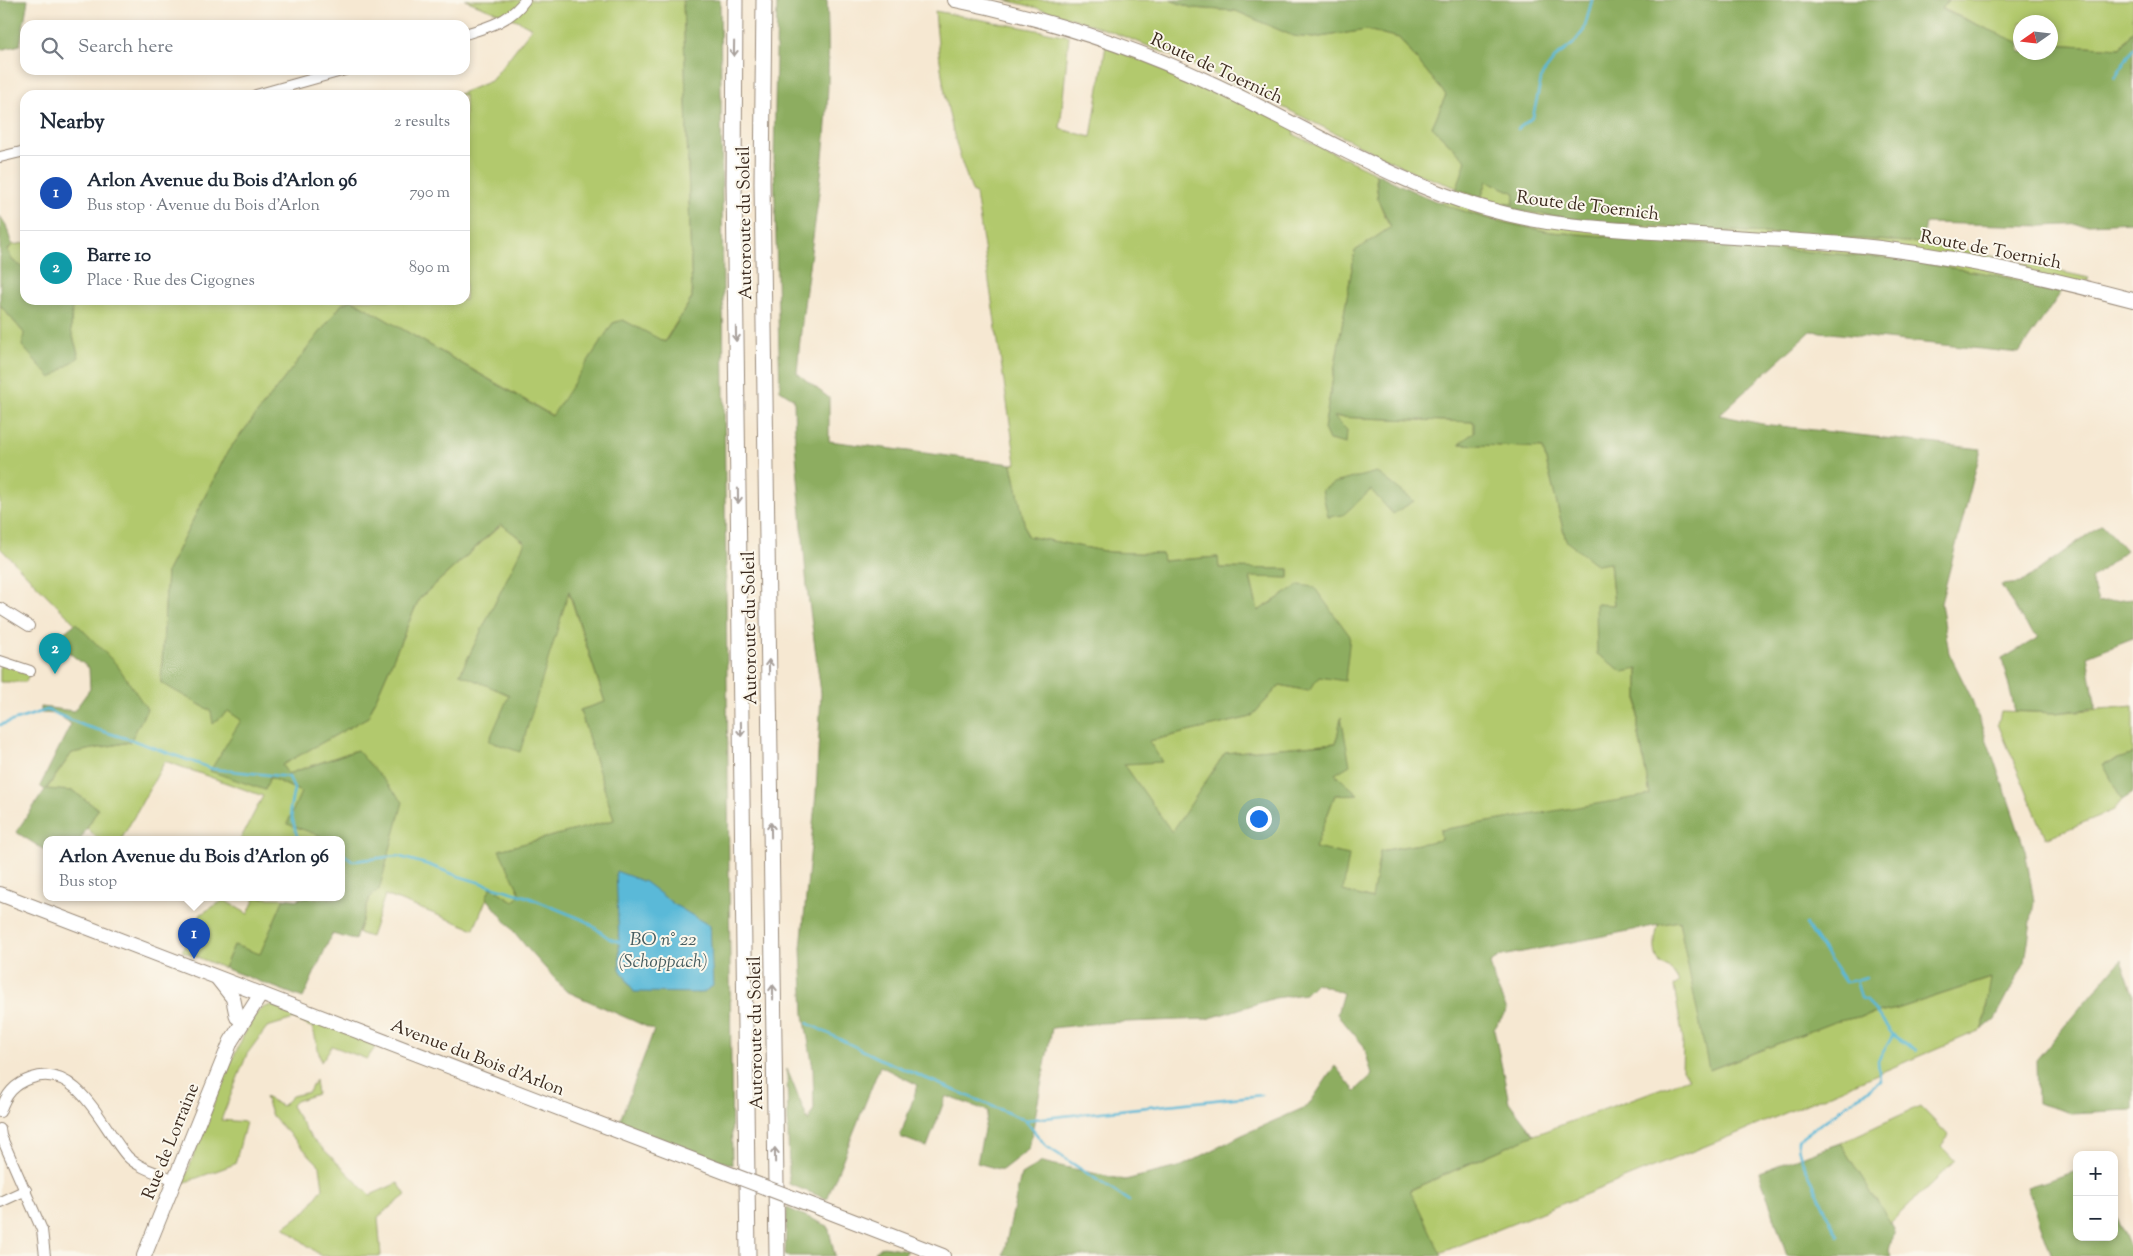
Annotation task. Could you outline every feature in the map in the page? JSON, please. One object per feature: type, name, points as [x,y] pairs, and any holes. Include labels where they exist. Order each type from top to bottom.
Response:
[{"type":"highway","name":"Autoroute du Soleil","points":[[735,0],[734,182],[748,1256]]},
{"type":"highway","name":"Autoroute du Soleil","points":[[764,0],[762,173],[776,1256]]},
{"type":"main road","name":"Route de Toernich","points":[[955,0],[1023,14],[1107,39],[1212,83],[1446,196],[1511,215],[1588,227],[1845,245],[1921,254],[2000,267],[2133,300]]},
{"type":"main road","name":"Avenue du Bois d'Arlon","points":[[0,894],[943,1256]]},
{"type":"main road","points":[[216,977],[233,998],[237,1018]]},
{"type":"main road","name":"Rue de Lorraine","points":[[231,1041],[237,1018],[256,992]]},
{"type":"main road","name":"Rue de Lorraine","points":[[144,1256],[231,1041],[256,992]]},
{"type":"street","points":[[470,32],[506,20],[525,0]]},
{"type":"street","points":[[274,90],[327,75]]},
{"type":"street","points":[[0,157],[20,152]]},
{"type":"street","points":[[0,608],[29,626]]},
{"type":"street","points":[[0,661],[30,671]]},
{"type":"street","points":[[0,1112],[6,1096],[21,1082],[40,1075],[60,1077],[78,1088],[128,1157],[175,1180]]},
{"type":"street","points":[[0,1128],[1,1136],[42,1230],[45,1256]]},
{"type":"street","points":[[0,1202],[26,1190]]},
{"type":"green space","points":[[0,0],[28,0],[24,20],[20,20],[20,45],[0,50]]},
{"type":"green space","points":[[465,0],[683,0],[692,298],[664,342],[623,320],[613,323],[553,416],[361,305],[470,305],[468,90],[491,81],[532,28],[517,20]]},
{"type":"green space","points":[[683,0],[720,0],[732,1165],[619,1123],[654,1030],[566,991],[528,949],[486,897],[491,887],[514,902],[520,893],[499,850],[614,820],[580,710],[605,702],[569,591],[520,752],[489,741],[509,695],[460,674],[525,542],[501,524],[419,599],[368,717],[282,765],[288,774],[357,750],[403,802],[379,890],[370,897],[355,940],[332,934],[303,998],[224,968],[234,945],[260,954],[283,901],[345,901],[345,836],[321,836],[287,824],[301,792],[270,777],[265,790],[210,771],[241,720],[228,711],[213,724],[211,711],[161,683],[167,571],[228,451],[341,305],[361,305],[552,416],[613,323],[623,320],[665,342],[692,298]]},
{"type":"green space","points":[[777,0],[827,0],[828,69],[825,137],[797,373],[829,398],[829,441],[1012,464],[1027,536],[1109,552],[1162,554],[1163,561],[1218,557],[1219,568],[1289,569],[1289,578],[1250,577],[1258,611],[1299,585],[1314,587],[1350,636],[1345,681],[1319,677],[1309,691],[1280,685],[1251,717],[1149,741],[1162,762],[1124,764],[1172,832],[1225,753],[1336,743],[1341,717],[1350,765],[1335,774],[1358,794],[1335,795],[1315,848],[1349,855],[1343,891],[1372,899],[1380,851],[1441,840],[1440,830],[1650,795],[1638,729],[1638,669],[1623,672],[1597,654],[1596,604],[1614,605],[1610,563],[1597,565],[1566,541],[1543,448],[1459,444],[1474,432],[1474,422],[1334,417],[1347,430],[1346,444],[1329,440],[1324,429],[1355,251],[1391,227],[1378,200],[1376,173],[1434,201],[1456,209],[1497,221],[1551,232],[1889,258],[1996,275],[2062,291],[2019,353],[1811,331],[1719,415],[1762,424],[1981,449],[1941,603],[1949,653],[1971,697],[2004,787],[2025,850],[2034,901],[2025,962],[1995,1019],[1983,1029],[1991,978],[1897,1009],[1834,1022],[1709,1070],[1679,921],[1502,956],[1490,963],[1495,983],[1507,1010],[1494,1029],[1509,1102],[1534,1135],[1410,1190],[1442,1256],[1003,1256],[1021,1175],[1042,1162],[1125,1180],[1182,1166],[1242,1135],[1308,1106],[1335,1066],[1355,1091],[1372,1075],[1364,1046],[1337,1014],[1343,993],[1316,983],[1305,994],[1275,998],[1207,1019],[1100,1023],[1052,1028],[1029,1149],[1002,1170],[977,1163],[988,1111],[946,1096],[927,1147],[900,1137],[918,1085],[880,1066],[827,1199],[789,1184],[787,1069],[808,1121],[814,1109],[813,1068],[804,1015],[801,948],[816,794],[821,693],[807,587],[795,442],[794,399],[780,390],[774,163]]},
{"type":"green space","points":[[1005,0],[1170,0],[1192,8],[1236,11],[1293,36],[1313,38],[1367,30],[1399,38],[1446,95],[1432,127],[1466,160],[1481,198],[1487,181],[1515,193],[1513,204],[1506,203],[1510,209],[1670,227],[1922,243],[1956,248],[2089,278],[2084,288],[2073,284],[2062,291],[1996,275],[1889,258],[1552,232],[1499,222],[1441,204],[1457,188],[1416,173],[1215,75],[1111,32],[1058,14]]},
{"type":"green space","points":[[1170,0],[1948,0],[1941,9],[2013,40],[2013,60],[2058,60],[2058,44],[2121,48],[2133,30],[2133,222],[2043,226],[1926,223],[1922,243],[1591,222],[1510,209],[1505,202],[1513,204],[1515,193],[1487,181],[1481,198],[1457,189],[1466,160],[1432,127],[1446,95],[1399,38],[1367,30],[1313,38],[1293,36],[1236,11],[1192,8]]},
{"type":"green space","points":[[1948,0],[2133,0],[2133,30],[2121,48],[2058,44],[2058,15],[2013,15],[2013,41],[1941,8]]},
{"type":"green space","points":[[935,11],[1069,36],[1060,129],[1091,137],[1107,39],[1296,126],[1293,134],[1376,173],[1379,202],[1391,227],[1355,251],[1324,429],[1330,440],[1333,417],[1475,422],[1475,432],[1460,444],[1543,448],[1566,541],[1610,562],[1614,606],[1597,604],[1638,668],[1638,729],[1650,796],[1440,830],[1442,840],[1380,851],[1373,899],[1343,891],[1315,848],[1335,795],[1357,794],[1335,774],[1341,719],[1336,743],[1225,753],[1172,833],[1124,764],[1161,761],[1149,741],[1251,717],[1280,685],[1308,691],[1299,585],[1258,611],[1250,576],[1289,578],[1289,569],[1219,568],[1217,557],[1162,561],[1162,554],[1109,552],[1026,536],[1012,464],[1016,463],[976,194],[973,193],[965,171],[947,104]]},
{"type":"green space","points":[[0,216],[6,225],[12,245],[8,250],[12,260],[20,266],[20,305],[72,305],[71,330],[79,357],[51,378],[22,346],[24,333],[0,305]]},
{"type":"green space","points":[[20,244],[20,266],[12,260],[8,250],[12,245]]},
{"type":"green space","points":[[0,305],[24,333],[79,357],[71,330],[72,305],[341,305],[228,451],[167,571],[161,682],[211,711],[228,711],[242,720],[265,790],[269,777],[301,792],[322,836],[242,836],[263,796],[165,761],[123,836],[95,836],[87,828],[98,809],[73,791],[46,790],[72,753],[130,742],[116,665],[0,548]]},
{"type":"green space","points":[[1377,472],[1414,501],[1393,514],[1371,490],[1343,515],[1328,517],[1322,490],[1334,483]]},
{"type":"green space","points":[[502,524],[525,543],[460,674],[568,590],[605,702],[580,710],[614,820],[500,850],[520,893],[515,902],[491,888],[474,929],[385,895],[371,937],[358,933],[370,897],[357,750],[287,774],[282,765],[368,717],[419,599]]},
{"type":"green space","points":[[2102,524],[2126,550],[2091,579],[2098,602],[2133,598],[2133,638],[2087,656],[2096,708],[2055,713],[2015,711],[2002,659],[2039,637],[2025,624],[2001,585],[2021,583]]},
{"type":"green space","points":[[76,623],[117,665],[147,709],[130,742],[72,753],[46,789],[73,791],[98,809],[82,836],[43,836],[43,849],[16,832],[45,790],[40,786],[71,724],[57,714],[41,713],[41,707],[74,711],[90,689],[89,668],[64,649],[48,645]]},
{"type":"green space","points":[[0,661],[30,671],[26,682],[0,682]]},
{"type":"green space","points":[[2133,706],[2133,754],[2104,764],[2122,800],[2114,810],[2046,838],[1998,724],[2001,711],[2055,713]]},
{"type":"green space","points":[[2133,754],[2133,793],[2122,800],[2103,764]]},
{"type":"green space","points":[[222,901],[226,901],[248,914],[254,901],[283,901],[260,955],[234,945],[224,968],[182,951],[201,914]]},
{"type":"green space","points":[[1679,921],[1710,1070],[1834,1022],[1897,1009],[1992,978],[1983,1029],[1743,1131],[1440,1253],[1409,1191],[1534,1135],[1689,1078],[1682,1070],[1683,1040],[1674,986],[1679,982],[1669,967],[1660,964],[1655,950],[1658,925]]},
{"type":"green space","points":[[2121,959],[2133,994],[2133,1110],[2071,1113],[2037,1103],[2036,1060]]},
{"type":"green space","points":[[272,1005],[377,1045],[367,1059],[332,1046],[321,1062],[313,1028],[294,1019],[267,1027],[247,1054],[221,1120],[246,1122],[235,1164],[183,1183],[219,1090],[242,1038],[261,1009]]},
{"type":"green space","points":[[315,1080],[317,1094],[296,1101],[291,1106],[310,1136],[370,1195],[398,1183],[406,1195],[378,1217],[381,1256],[321,1256],[284,1227],[307,1210],[323,1188],[320,1166],[272,1116],[265,1097],[282,1106],[292,1096],[309,1092]]},
{"type":"green space","points":[[1920,1106],[1949,1136],[1941,1146],[1955,1161],[1890,1223],[1840,1143]]},
{"type":"green space","points":[[1840,1143],[1894,1228],[1889,1251],[1891,1256],[1787,1256],[1759,1172]]},
{"type":"green space","points":[[2073,1172],[2073,1241],[2118,1241],[2118,1220],[2133,1256],[2052,1256],[2027,1187]]},
{"type":"green space","points":[[787,1208],[828,1226],[835,1256],[785,1256]]},
{"type":"green space","points":[[883,1246],[907,1250],[903,1256],[870,1256]]},
{"type":"water","name":"BO n° 22 (Schoppach)","points":[[616,871],[645,882],[675,905],[710,926],[713,986],[702,993],[634,992],[620,969]]},
{"type":"waterway","points":[[1518,129],[1533,117],[1542,75],[1556,57],[1573,44],[1584,30],[1592,0]]},
{"type":"waterway","points":[[2115,78],[2133,48]]},
{"type":"waterway","points":[[0,725],[47,710],[85,726],[132,740],[213,769],[289,777],[294,789],[290,809],[297,836]]},
{"type":"waterway","points":[[345,855],[353,861],[397,856],[429,865],[458,876],[525,896],[586,921],[610,939],[622,943]]},
{"type":"waterway","points":[[1806,924],[1845,982],[1856,980],[1861,998],[1867,1000],[1893,1035],[1878,1061],[1880,1081],[1798,1140],[1801,1157],[1838,1236]]},
{"type":"waterway","points":[[1856,980],[1866,977]]},
{"type":"waterway","points":[[807,1023],[880,1059],[1025,1120],[1046,1146],[1129,1201]]},
{"type":"waterway","points":[[1893,1035],[1916,1051]]},
{"type":"waterway","points":[[1025,1120],[1262,1095]]},
{"type":"place","name":"Barre 10","points":[[55,674]]},
{"type":"place","name":"Arlon Avenue du Bois d'Arlon 96","points":[[194,959]]}]
